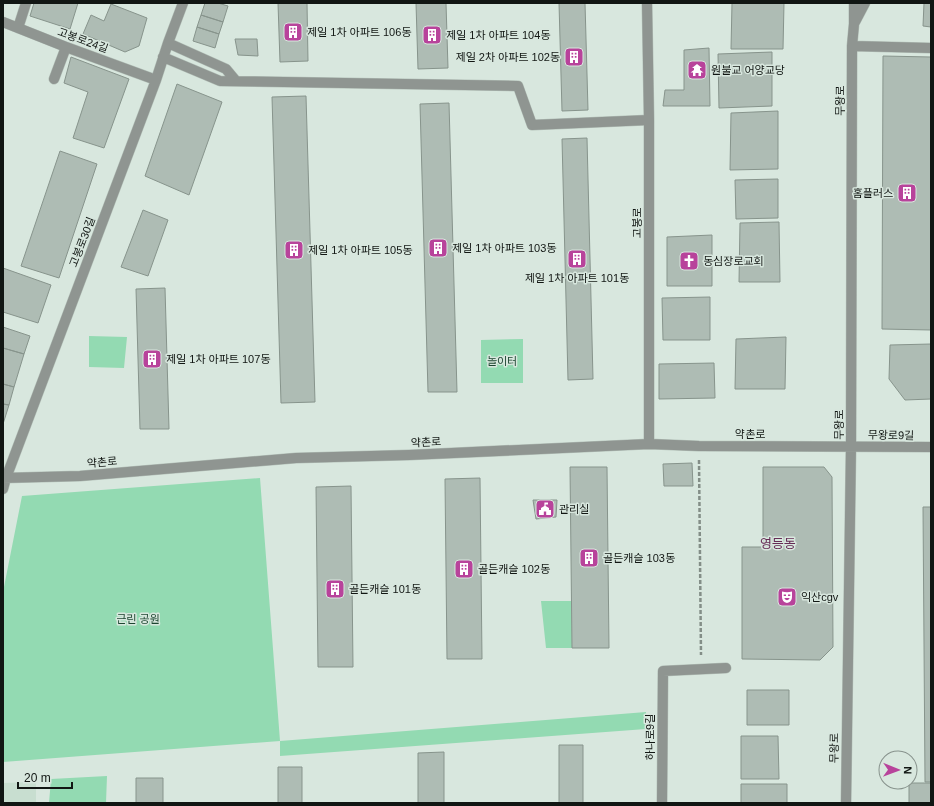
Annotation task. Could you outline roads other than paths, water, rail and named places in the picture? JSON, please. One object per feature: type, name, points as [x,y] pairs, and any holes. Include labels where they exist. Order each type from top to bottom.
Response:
[{"type":"street","points":[[18,28],[26,3]]},
{"type":"street","name":"고봉로30길","points":[[3,489],[4,478],[156,80],[183,3]]},
{"type":"street","name":"고봉로","points":[[647,3],[649,120],[649,444]]},
{"type":"street","name":"무왕로","points":[[846,803],[852,46],[854,3]]},
{"type":"street","points":[[854,24],[865,3]]},
{"type":"street","name":"고봉로24길","points":[[3,22],[156,80]]},
{"type":"street","points":[[168,43],[226,69],[236,81]]},
{"type":"street","points":[[852,46],[931,48]]},
{"type":"street","points":[[54,80],[66,47]]},
{"type":"street","points":[[163,57],[220,81],[518,86],[532,125],[649,120]]},
{"type":"street","name":"약촌로","points":[[4,478],[80,476],[296,458],[649,444],[699,446],[850,446]]},
{"type":"street","name":"무왕로9길","points":[[850,446],[931,447]]},
{"type":"street","name":"하나로9길","points":[[662,803],[663,671],[726,668]]},
{"type":"place","name":"제일 1차 아파트 106동","points":[[293,32]]},
{"type":"place","name":"제일 1차 아파트 104동","points":[[432,35]]},
{"type":"place","name":"제일 2차 아파트 102동","points":[[574,57]]},
{"type":"place","name":"원불교 어양교당","points":[[697,70]]},
{"type":"place","name":"홈플러스","points":[[907,193]]},
{"type":"place","name":"제일 1차 아파트 103동","points":[[438,248]]},
{"type":"place","name":"제일 1차 아파트 105동","points":[[294,250]]},
{"type":"place","name":"제일 1차 아파트 101동","points":[[577,259]]},
{"type":"place","name":"동심장로교회","points":[[689,261]]},
{"type":"place","name":"제일 1차 아파트 107동","points":[[152,359]]},
{"type":"place","name":"관리실","points":[[545,509]]},
{"type":"place","name":"골든캐슬 103동","points":[[589,558]]},
{"type":"place","name":"골든캐슬 102동","points":[[464,569]]},
{"type":"place","name":"골든캐슬 101동","points":[[335,589]]},
{"type":"place","name":"익산cgv","points":[[787,597]]},
{"type":"district","name":"영등동","points":[[778,543]]},
{"type":"park label","name":"놀이터","points":[[502,361]]},
{"type":"park label","name":"근린 공원","points":[[138,619]]}]
